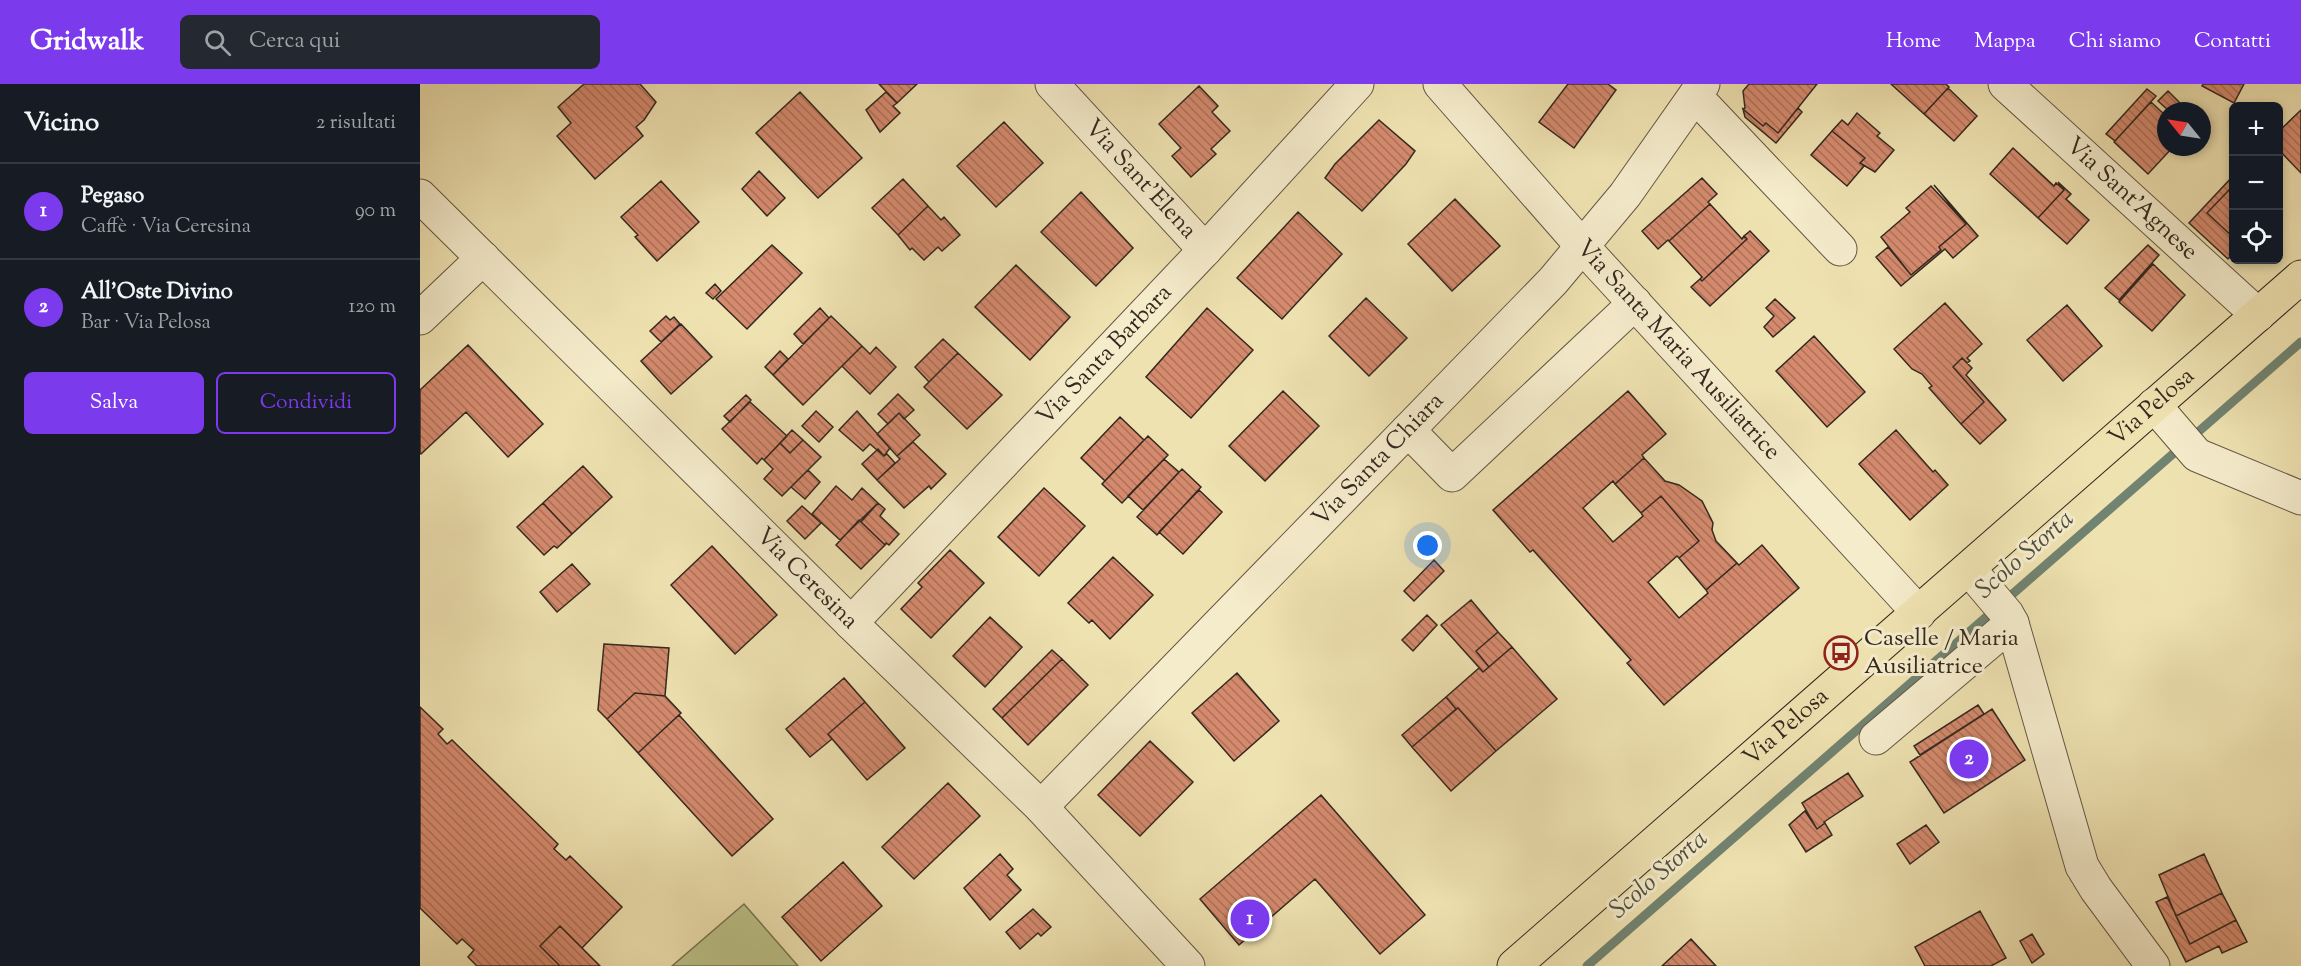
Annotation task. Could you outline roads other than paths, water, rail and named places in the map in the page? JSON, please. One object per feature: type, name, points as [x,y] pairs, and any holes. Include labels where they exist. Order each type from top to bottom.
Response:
[{"type":"main road","name":"Via Pelosa","points":[[1523,963],[1919,613],[1995,600],[2154,405],[2301,277]]},
{"type":"street","name":"Via Sant'Elena","points":[[1052,84],[1205,250]]},
{"type":"street","name":"Via Santa Barbara","points":[[851,623],[1205,250],[1356,84]]},
{"type":"street","name":"Via Santa Maria Ausiliatrice","points":[[1440,84],[1582,246],[1919,613]]},
{"type":"street","name":"Via Sant'Agnese","points":[[2005,84],[2258,315]]},
{"type":"street","name":"Via Santa Chiara","points":[[1041,807],[1553,281],[1625,195],[1699,90],[1840,249]]},
{"type":"street","name":"Via Ceresina","points":[[420,196],[851,623],[1041,807],[1188,966]]},
{"type":"street","points":[[420,318],[483,258]]},
{"type":"street","points":[[1408,430],[1452,475],[1635,303]]},
{"type":"street","points":[[2154,405],[2197,455],[2301,498]]},
{"type":"street","points":[[1876,738],[1995,600]]},
{"type":"street","points":[[1995,600],[2082,866],[2096,889],[2153,966]]},
{"type":"waterway","name":"Scolo Storta","points":[[1587,966],[2301,342]]},
{"type":"place","name":"Caselle / Maria Ausiliatrice","points":[[1841,653]]},
{"type":"place","name":"All'Oste Divino","points":[[1969,759]]},
{"type":"place","name":"Pegaso","points":[[1250,919]]}]
